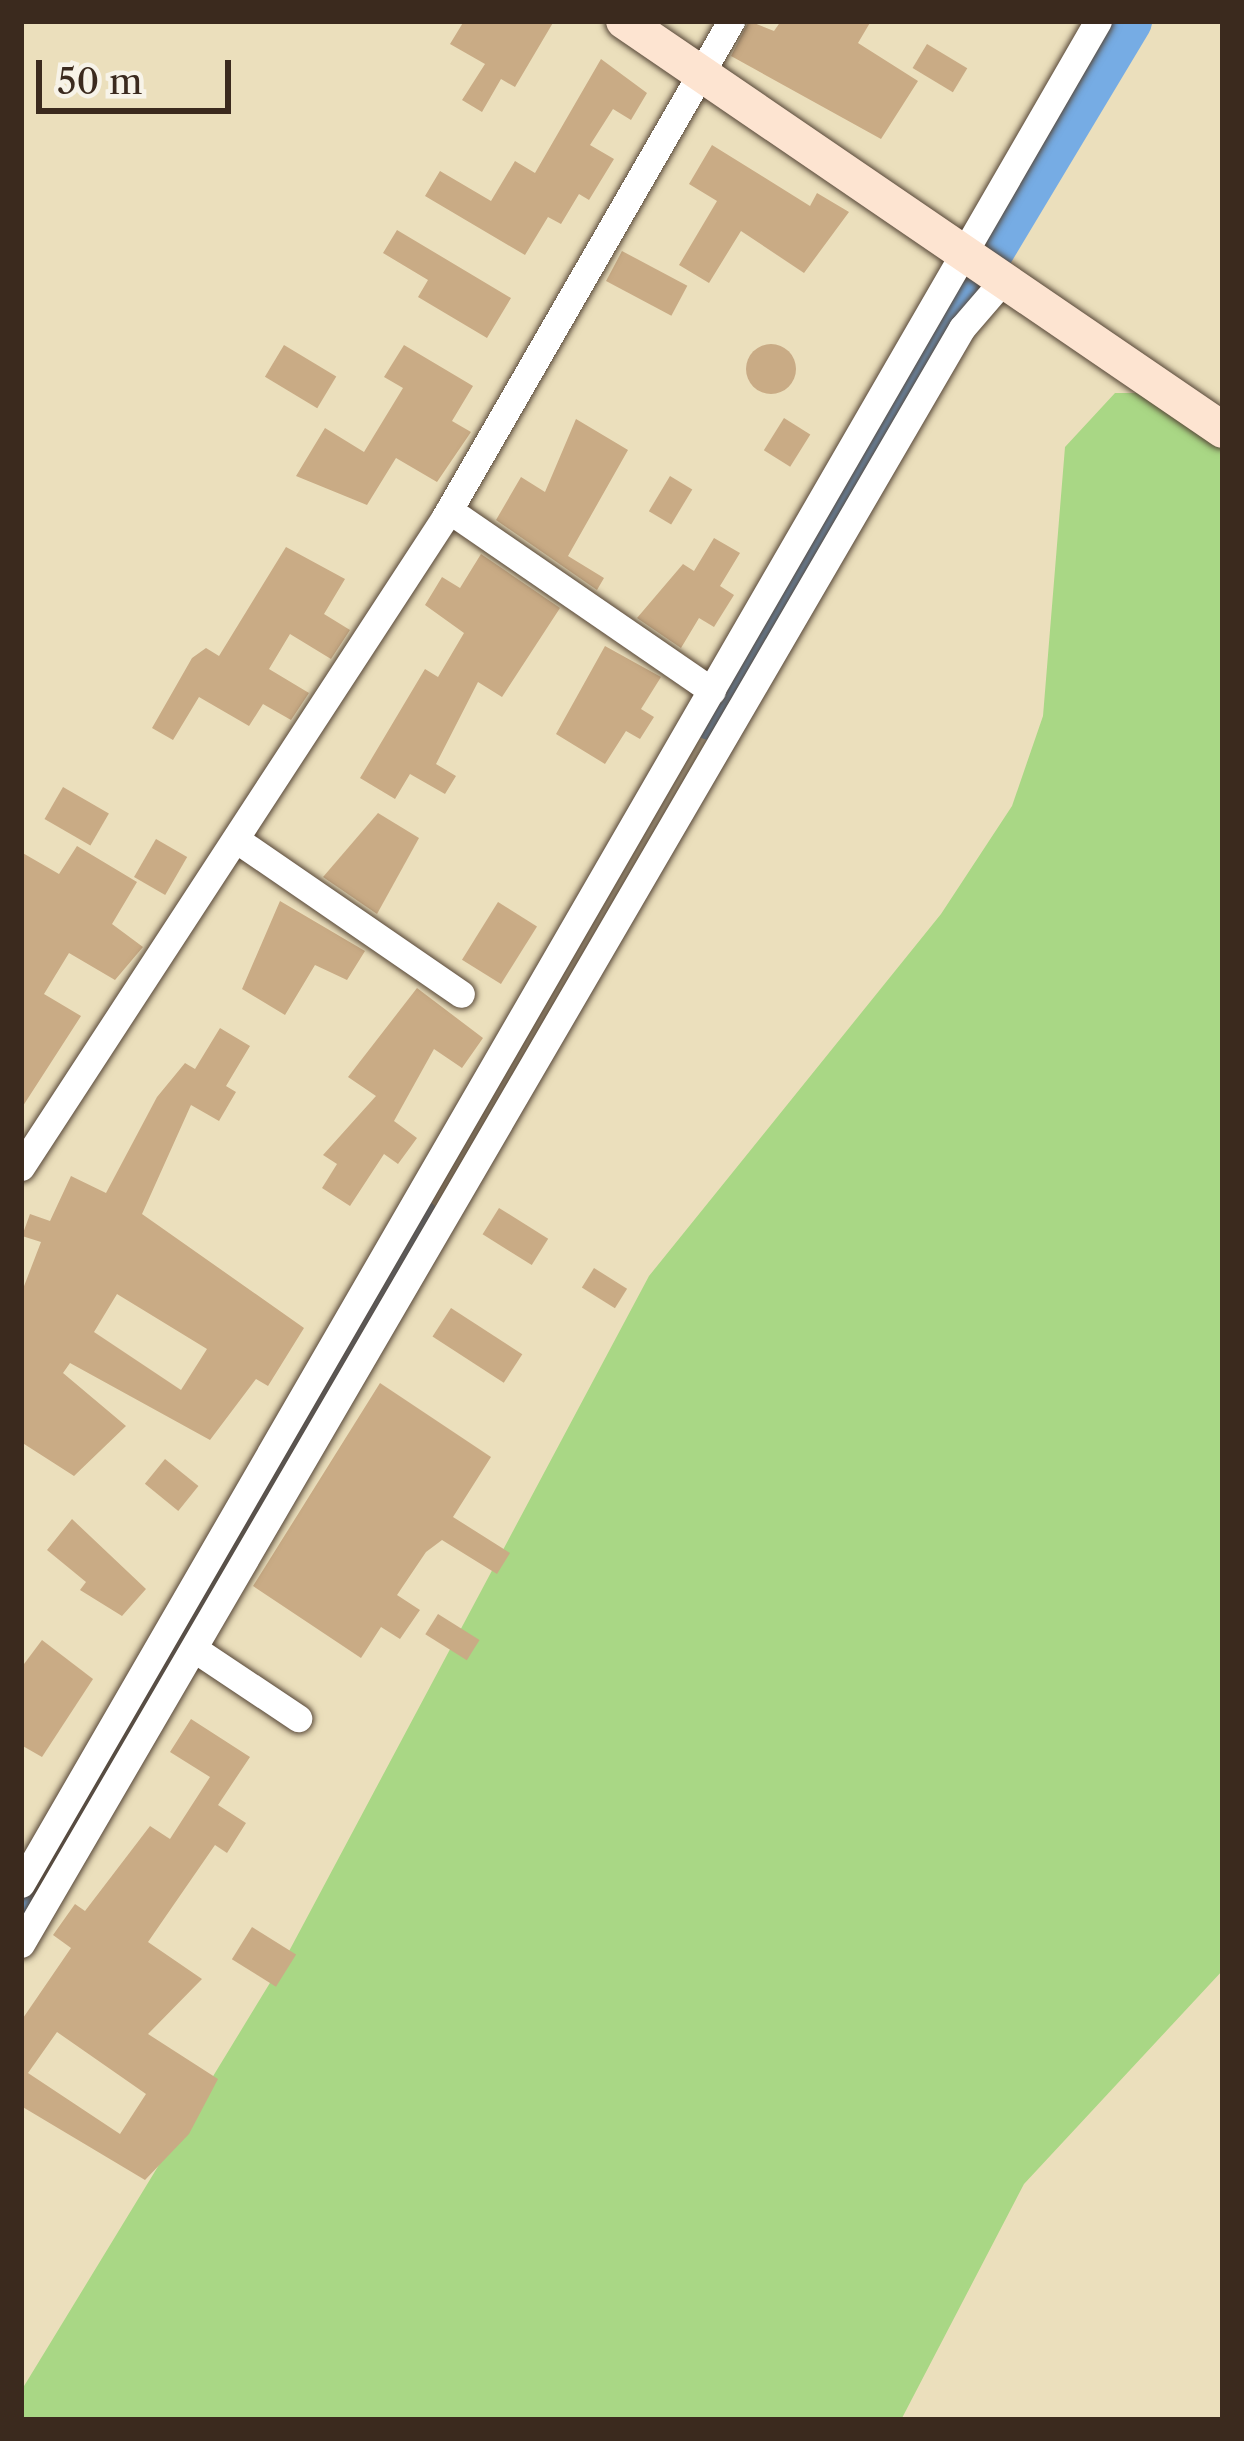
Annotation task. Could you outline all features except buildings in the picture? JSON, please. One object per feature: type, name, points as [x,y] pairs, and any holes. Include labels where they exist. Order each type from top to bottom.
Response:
[{"type":"street","points":[[624,21],[1223,430]]},
{"type":"street","points":[[21,1167],[240,842],[449,510],[731,21]]},
{"type":"street","points":[[21,1944],[962,328],[985,264],[1098,21]]},
{"type":"street","points":[[21,1884],[712,691],[985,264]]},
{"type":"street","points":[[449,510],[712,691]]},
{"type":"street","points":[[240,842],[460,994]]},
{"type":"street","points":[[196,1650],[298,1718]]},
{"type":"green space","points":[[1115,393],[1139,393],[1223,447],[1223,1970],[1024,2184],[901,2420],[21,2420],[21,2391],[287,1955],[649,1276],[941,914],[1012,806],[1043,716],[1065,447]]},
{"type":"waterway","points":[[711,716],[1128,21]]},
{"type":"waterway","points":[[21,1909],[417,1222]]}]
